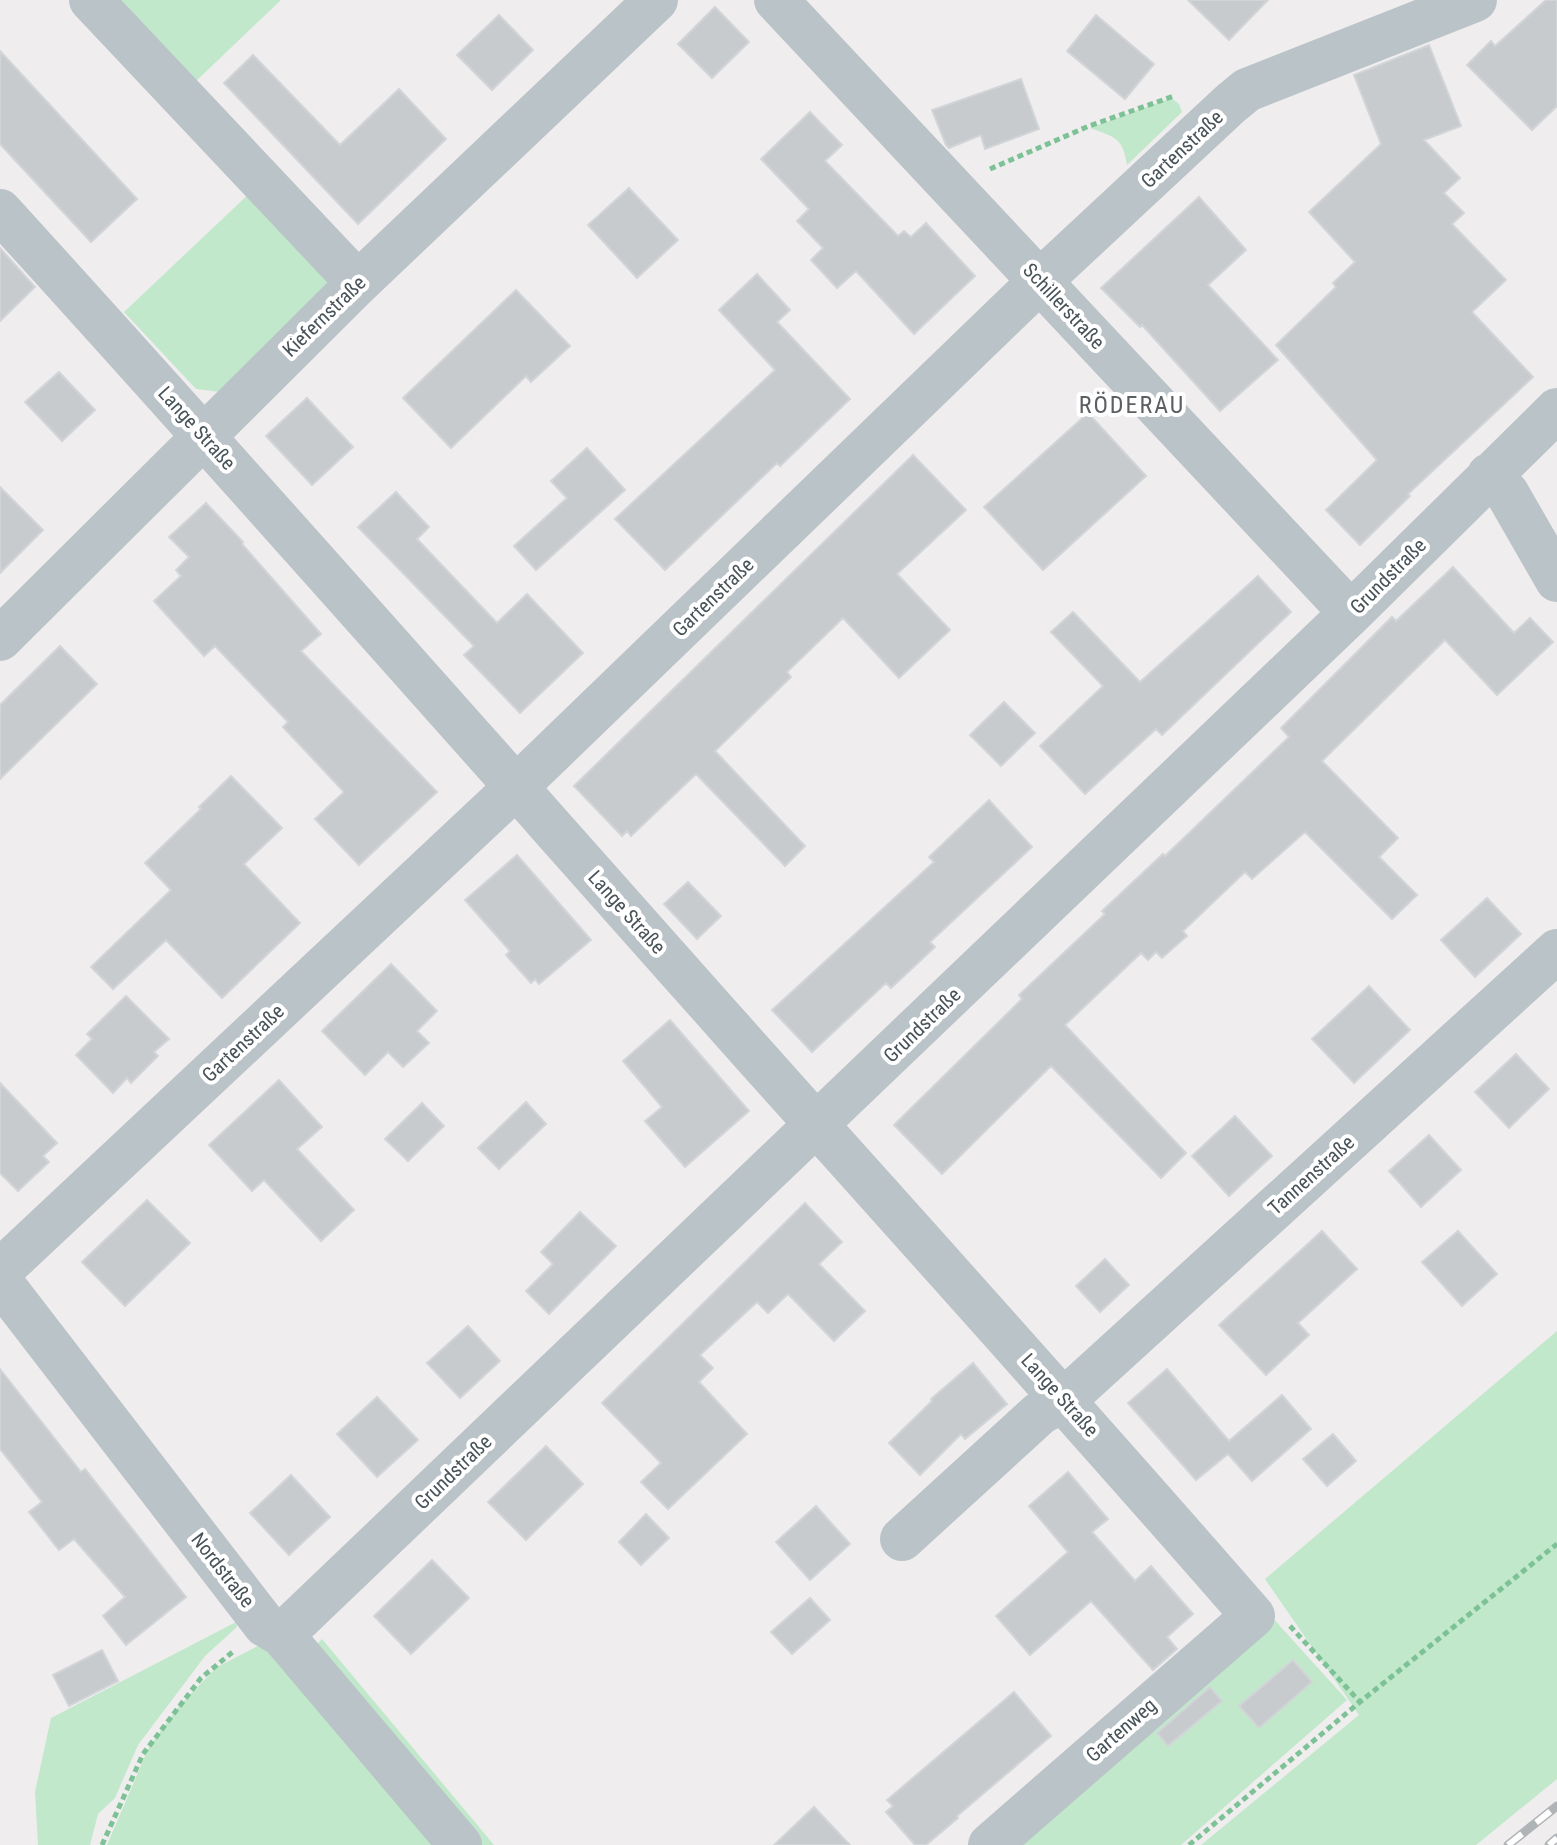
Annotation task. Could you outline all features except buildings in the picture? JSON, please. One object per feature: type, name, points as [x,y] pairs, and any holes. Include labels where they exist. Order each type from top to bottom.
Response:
[{"type":"street","points":[[91,0],[358,283]]},
{"type":"street","name":"Kiefernstraße","points":[[0,639],[358,283],[656,0]]},
{"type":"street","name":"Schillerstraße","points":[[776,0],[1351,613]]},
{"type":"street","name":"Gartenstraße","points":[[0,1271],[516,787],[1040,281],[1247,90],[1475,0]]},
{"type":"street","name":"Lange Straße","points":[[0,211],[1064,1400],[1253,1616]]},
{"type":"street","name":"Grundstraße","points":[[273,1630],[817,1125],[1351,613],[1557,410]]},
{"type":"street","points":[[1489,475],[1507,493],[1557,580]]},
{"type":"street","name":"Tannenstraße","points":[[902,1539],[1040,1413],[1064,1400],[1557,951]]},
{"type":"street","name":"Nordstraße","points":[[0,1281],[273,1630],[460,1845]]},
{"type":"street","name":"Gartenweg","points":[[990,1845],[1253,1616]]},
{"type":"path","points":[[954,188],[969,178],[1057,140],[1185,93]]},
{"type":"path","points":[[1189,1845],[1360,1702],[1557,1544]]},
{"type":"path","points":[[1253,1616],[1271,1605],[1360,1702]]},
{"type":"path","points":[[102,1845],[143,1754],[173,1713],[201,1678],[273,1630]]},
{"type":"green space","points":[[121,0],[281,0],[193,84]]},
{"type":"green space","points":[[1171,98],[1179,104],[1182,112],[1127,165],[1123,149],[1116,139],[1090,128]]},
{"type":"green space","points":[[253,190],[329,282],[220,392],[196,389],[124,312]]},
{"type":"green space","points":[[1557,1331],[1557,1779],[1476,1845],[1201,1845],[1359,1715],[1265,1579]]},
{"type":"green space","points":[[1270,1615],[1347,1700],[1181,1845],[1006,1845]]},
{"type":"green space","points":[[236,1622],[237,1627],[205,1656],[138,1745],[115,1798],[98,1814],[90,1845],[38,1845],[35,1792],[51,1718]]},
{"type":"green space","points":[[322,1639],[494,1845],[477,1845],[317,1644]]},
{"type":"green space","points":[[264,1643],[444,1845],[107,1845],[149,1747],[179,1706],[217,1667]]},
{"type":"railway","points":[[1508,1845],[1557,1806]]},
{"type":"railway","points":[[1549,1845],[1557,1838]]},
{"type":"district","name":"RÖDERAU","points":[[1132,405]]}]
